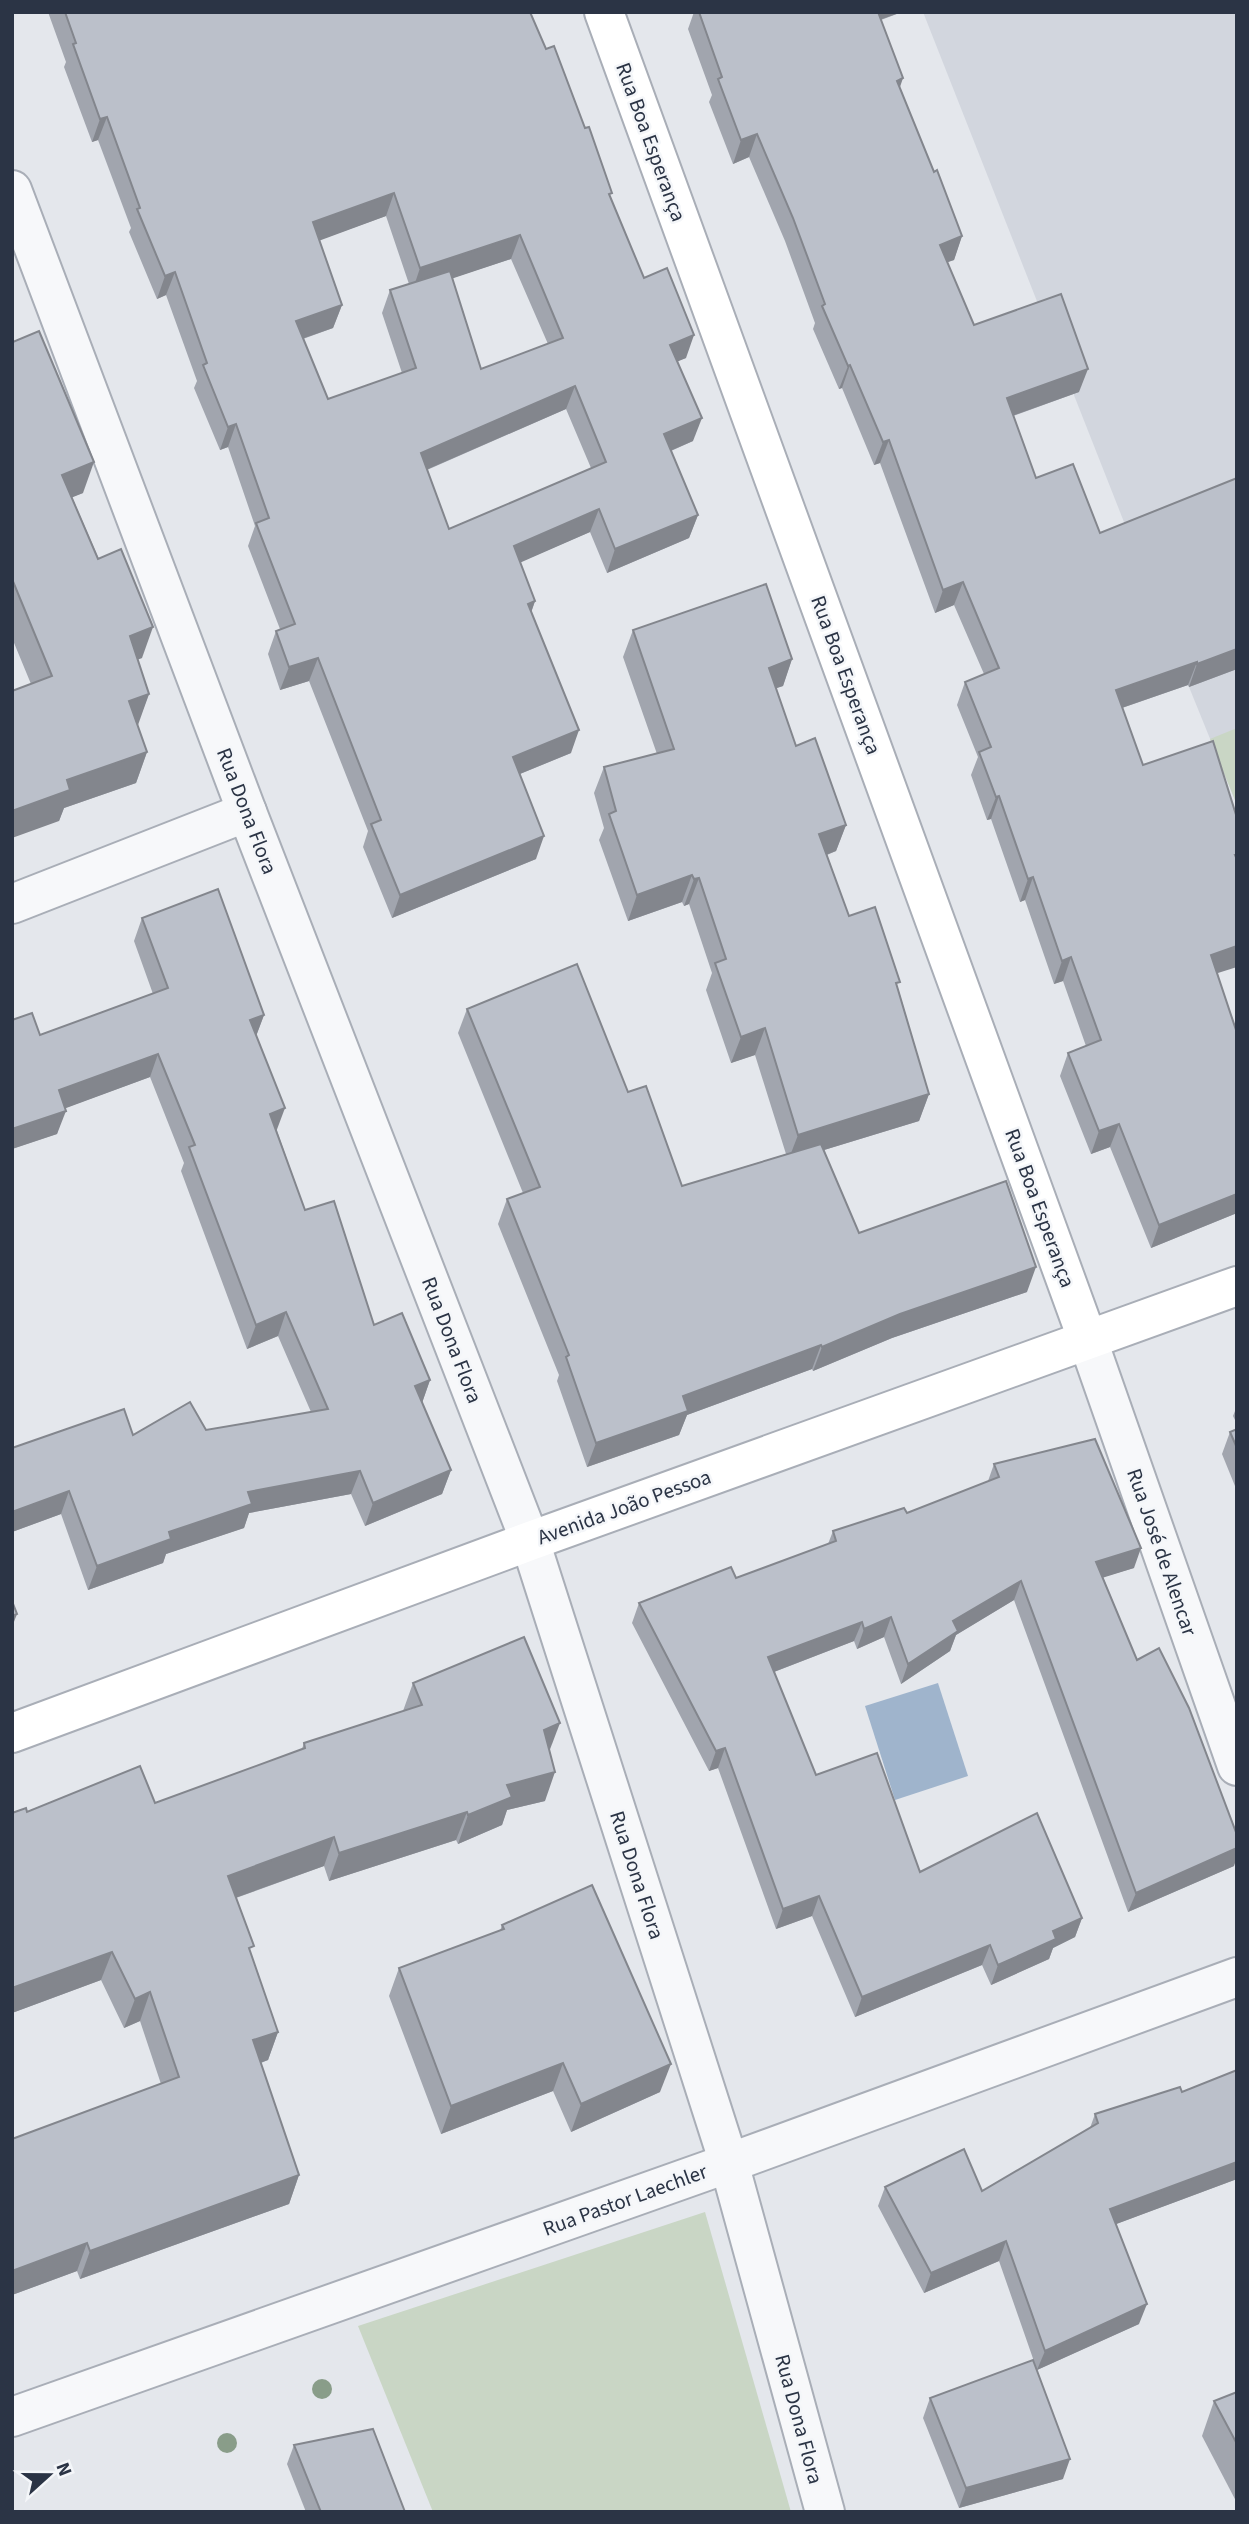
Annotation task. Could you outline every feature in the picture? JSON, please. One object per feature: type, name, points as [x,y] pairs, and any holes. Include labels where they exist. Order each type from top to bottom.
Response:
[{"type":"street","name":"Rua Boa Esperança","points":[[604,12],[1087,1338]]},
{"type":"street","name":"Rua Dona Flora","points":[[12,190],[247,812],[530,1541],[729,2163],[825,2512]]},
{"type":"street","points":[[12,904],[247,812]]},
{"type":"street","name":"Avenida João Pessoa","points":[[12,1733],[530,1541],[1237,1286]]},
{"type":"street","name":"Rua José de Alencar","points":[[1087,1338],[1237,1766]]},
{"type":"street","name":"Rua Pastor Laechler","points":[[12,2417],[729,2163],[1237,1977]]},
{"type":"shaded area","points":[[923,12],[1237,12],[1237,805],[1189,687]]},
{"type":"green space","points":[[1237,728],[1237,805],[1210,739]]},
{"type":"green space","points":[[705,2212],[791,2512],[433,2512],[358,2326]]},
{"type":"water","points":[[938,1683],[968,1776],[895,1800],[865,1706]]},
{"type":"building","points":[[65,12],[530,12],[546,49],[554,46],[585,128],[589,127],[612,193],[609,194],[644,278],[667,268],[694,335],[670,345],[702,418],[664,434],[698,515],[615,549],[599,509],[514,546],[535,601],[528,604],[579,730],[513,757],[544,836],[400,895],[371,824],[381,820],[318,658],[289,667],[276,631],[295,624],[256,523],[269,518],[236,424],[228,427],[203,365],[207,363],[175,272],[165,276],[137,209],[140,208],[107,117],[100,119],[73,44],[76,43]],"holes":[[[394,193],[420,268],[520,235],[563,338],[481,369],[450,271],[390,290],[416,368],[328,399],[296,321],[342,305],[313,222]],[[575,386],[606,462],[449,529],[421,453]]]},
{"type":"building","points":[[699,12],[878,12],[903,78],[897,81],[934,172],[937,170],[962,236],[940,245],[974,325],[1061,294],[1088,369],[1007,398],[1036,478],[1073,464],[1100,533],[1237,478],[1237,649],[1116,690],[1143,765],[1213,741],[1237,818],[1237,946],[1211,955],[1237,1033],[1237,1194],[1159,1225],[1119,1124],[1099,1131],[1068,1053],[1101,1040],[1071,957],[1062,961],[1033,877],[1028,879],[999,796],[996,797],[979,752],[991,747],[965,682],[999,668],[963,582],[943,590],[889,440],[883,442],[822,306],[825,304],[793,218],[757,134],[741,140],[718,79],[722,77]]},
{"type":"building","points":[[39,331],[94,462],[62,475],[98,559],[121,549],[153,627],[130,636],[149,694],[129,701],[147,752],[67,780],[70,790],[12,811],[12,691],[52,676],[12,579],[12,340],[13,342]]},
{"type":"building","points":[[766,584],[792,659],[769,668],[796,746],[815,738],[846,825],[819,834],[849,916],[875,907],[900,982],[896,983],[929,1094],[798,1135],[765,1028],[741,1037],[715,963],[726,959],[699,878],[694,879],[692,875],[637,895],[609,814],[616,811],[604,767],[674,749],[633,630]]},
{"type":"building","points":[[218,889],[264,1015],[250,1020],[285,1108],[270,1114],[305,1210],[334,1201],[374,1325],[402,1313],[430,1380],[415,1386],[451,1470],[373,1503],[360,1471],[248,1492],[252,1504],[169,1532],[171,1539],[97,1566],[69,1491],[12,1512],[12,1448],[124,1409],[133,1435],[190,1402],[206,1430],[328,1409],[286,1312],[256,1325],[189,1147],[195,1145],[158,1054],[59,1090],[66,1111],[12,1129],[12,1020],[32,1013],[40,1035],[168,988],[142,918]]},
{"type":"building","points":[[577,964],[628,1092],[646,1086],[682,1186],[821,1144],[859,1233],[1006,1181],[1036,1267],[900,1314],[822,1347],[821,1345],[683,1396],[688,1411],[596,1443],[566,1357],[569,1355],[507,1199],[540,1187],[467,1009]]},
{"type":"building","points":[[1237,1429],[1237,1448],[1230,1432]]},
{"type":"building","points":[[1095,1439],[1141,1548],[1096,1562],[1137,1660],[1159,1648],[1189,1708],[1237,1835],[1237,1848],[1136,1893],[1021,1581],[953,1621],[958,1631],[908,1664],[891,1617],[864,1629],[862,1622],[768,1657],[816,1775],[877,1753],[920,1872],[1037,1813],[1082,1918],[1053,1931],[1056,1939],[998,1965],[990,1945],[862,1997],[819,1896],[783,1909],[725,1748],[716,1751],[639,1603],[731,1567],[736,1578],[836,1541],[833,1531],[904,1508],[907,1513],[999,1477],[994,1464]]},
{"type":"building","points":[[12,1601],[17,1614],[12,1616]]},
{"type":"building","points":[[524,1637],[560,1723],[544,1730],[555,1772],[507,1785],[512,1797],[468,1815],[467,1812],[339,1853],[334,1837],[228,1876],[254,1946],[249,1948],[278,2032],[253,2040],[299,2175],[90,2251],[87,2243],[12,2271],[12,2139],[179,2077],[150,1992],[135,1999],[112,1952],[12,1988],[12,1813],[26,1808],[27,1812],[140,1766],[155,1803],[305,1748],[304,1743],[422,1705],[413,1683]]},
{"type":"building","points":[[592,1885],[671,2064],[581,2104],[563,2063],[451,2106],[399,1968],[504,1929],[502,1925]]},
{"type":"building","points":[[1237,2070],[1237,2162],[1110,2209],[1147,2304],[1045,2351],[1006,2241],[931,2273],[885,2187],[964,2149],[982,2191],[1098,2123],[1095,2114],[1180,2087],[1182,2092]]},
{"type":"building","points":[[1033,2360],[1070,2459],[966,2488],[930,2398]]},
{"type":"building","points":[[1237,2392],[1237,2444],[1214,2401]]},
{"type":"building","points":[[373,2429],[405,2512],[321,2512],[294,2445]]}]
